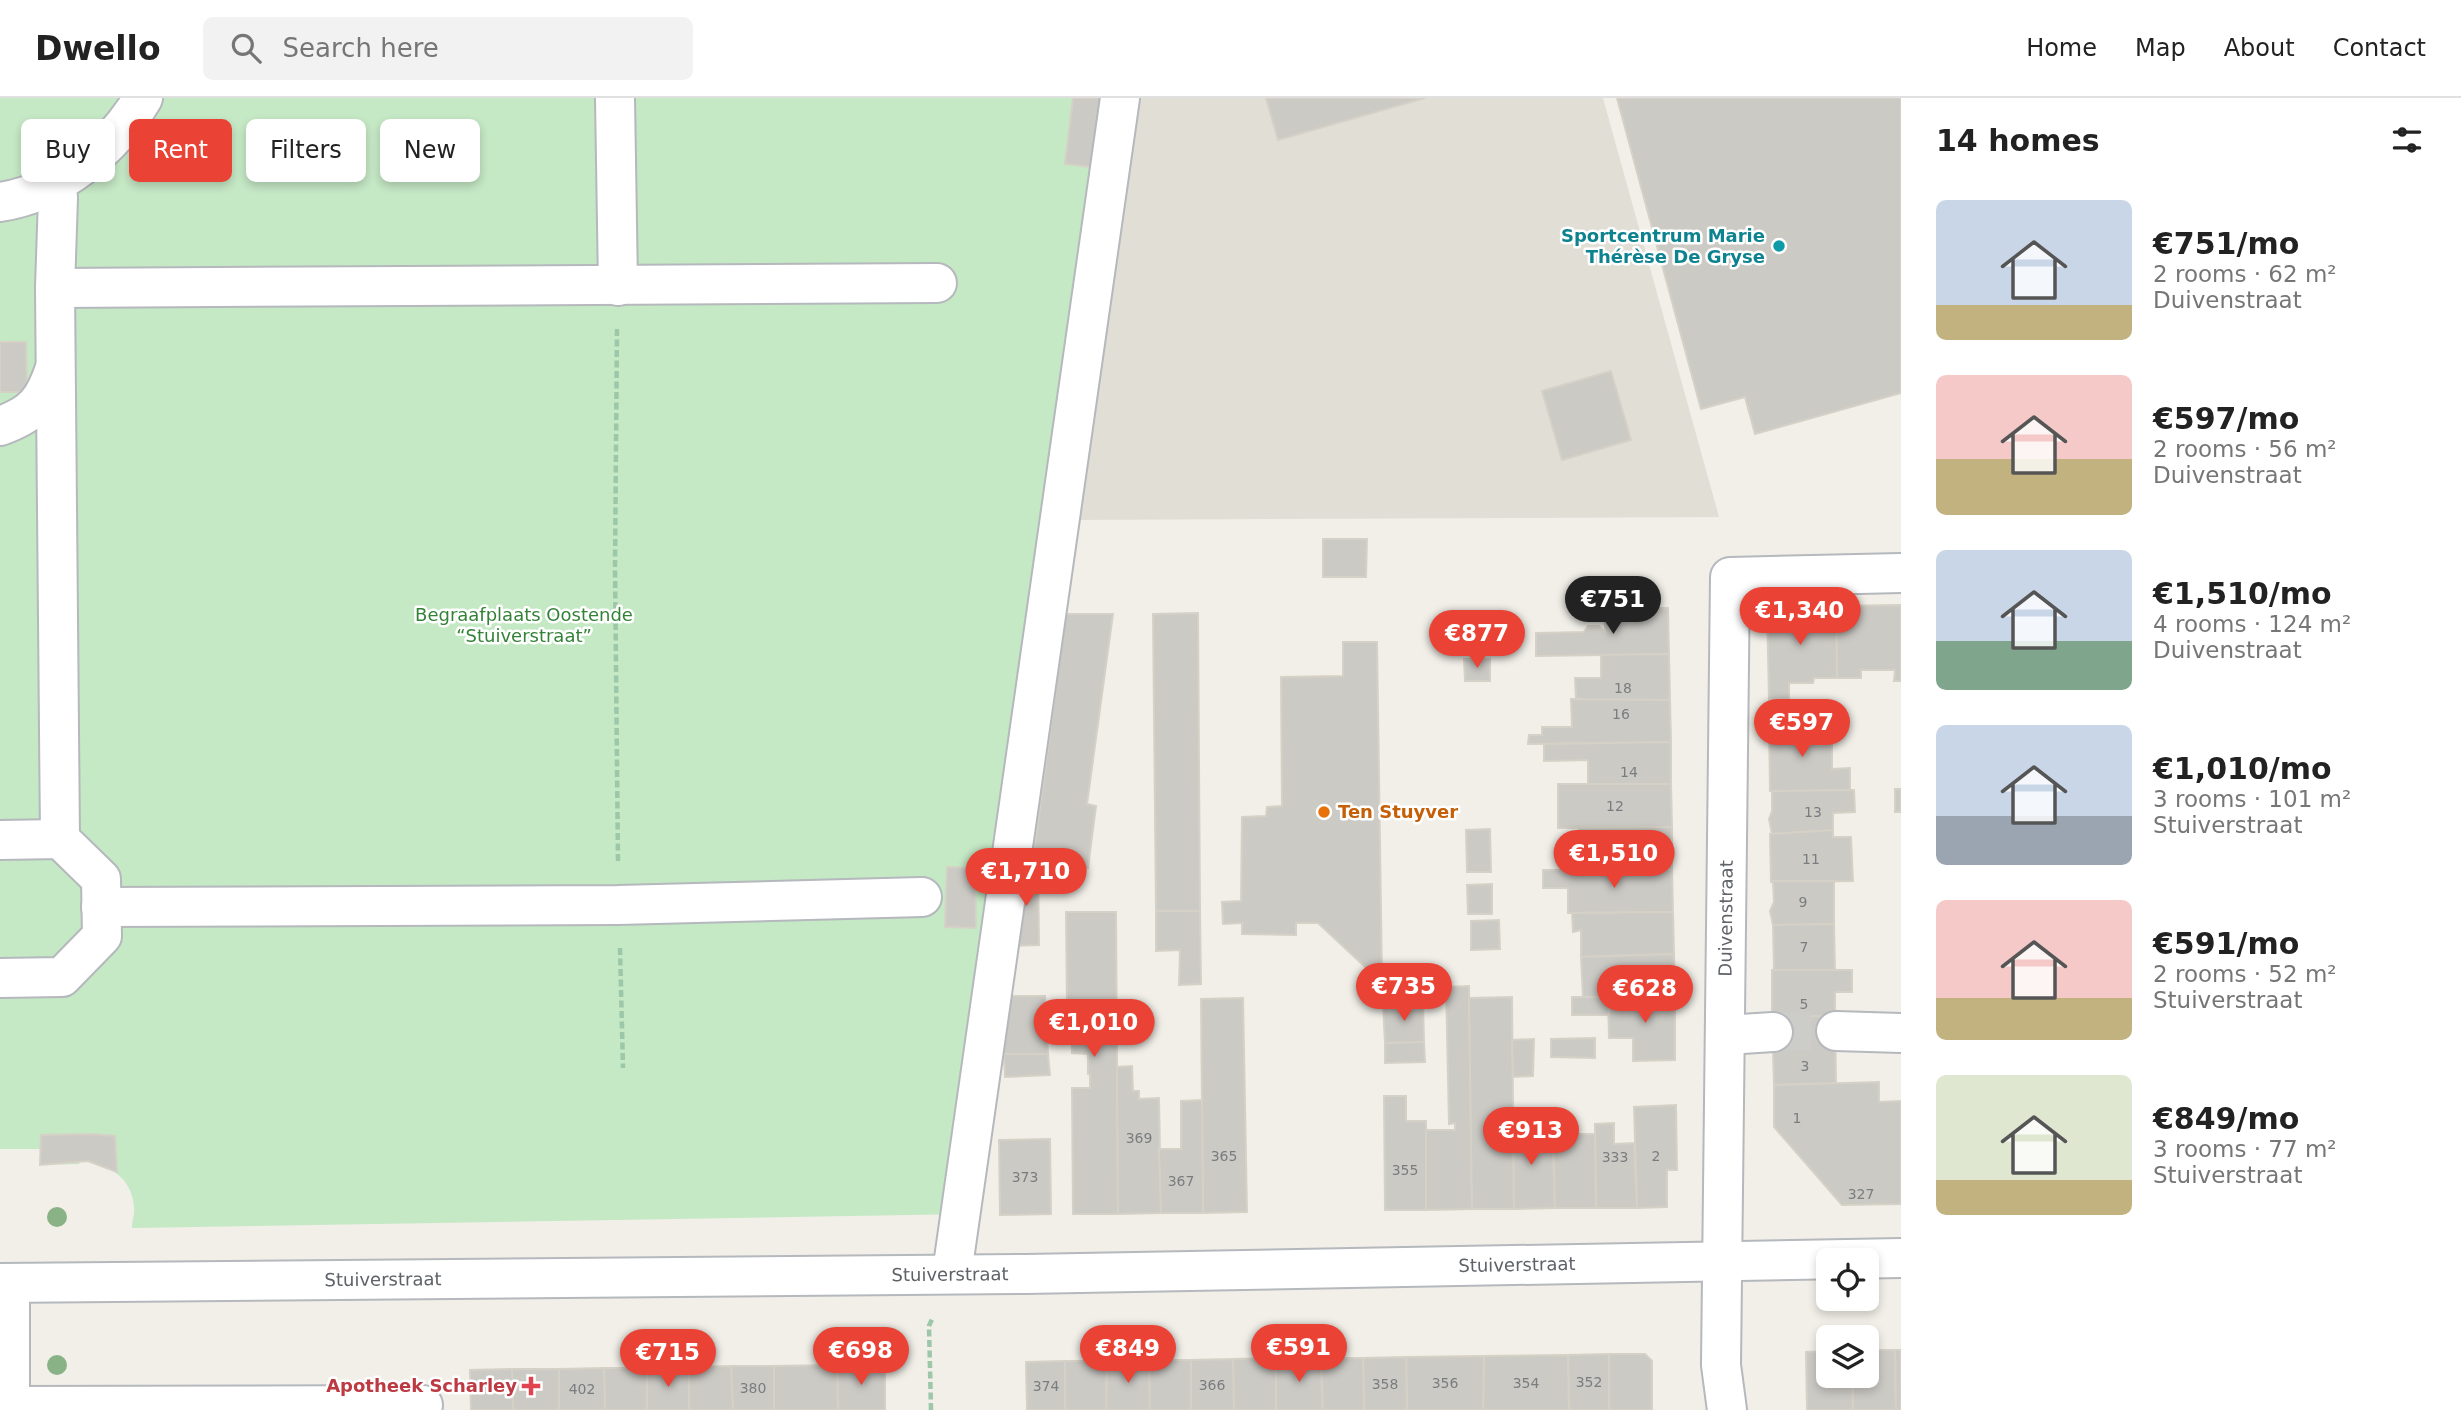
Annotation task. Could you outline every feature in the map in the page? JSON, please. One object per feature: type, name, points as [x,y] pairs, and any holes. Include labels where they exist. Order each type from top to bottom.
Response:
[{"type":"street","points":[[0,202],[53,184],[94,158],[128,124],[143,98]]},
{"type":"street","points":[[615,98],[618,286]]},
{"type":"street","points":[[952,1273],[1120,98]]},
{"type":"street","points":[[0,978],[62,976],[102,936],[101,879],[60,839],[55,368],[58,197],[53,184]]},
{"type":"street","points":[[55,288],[937,283]]},
{"type":"street","points":[[0,426],[36,408],[46,395],[55,368]]},
{"type":"street","name":"Duivenstraat","points":[[1727,1410],[1721,1366],[1731,577],[1901,573]]},
{"type":"street","points":[[0,840],[60,839]]},
{"type":"street","points":[[101,907],[618,905],[922,897]]},
{"type":"street","points":[[1836,1031],[1901,1033]]},
{"type":"street","points":[[1726,1035],[1773,1032]]},
{"type":"street","name":"Stuiverstraat","points":[[5,1283],[952,1273],[1901,1258]]},
{"type":"street","points":[[5,1283],[10,1408],[423,1405]]},
{"type":"path","points":[[618,286],[615,567],[618,905],[623,1068]]},
{"type":"path","points":[[931,1410],[929,1326],[952,1273]]},
{"type":"shaded area","points":[[1133,98],[1603,98],[1719,517],[1069,520]]},
{"type":"green space","name":"Begraafplaats Oostende “Stuiverstraat”","points":[[0,98],[1133,98],[967,1214],[132,1228],[134,1210],[129,1187],[109,1169],[80,1161],[79,1164],[40,1165],[41,1149],[0,1149]]},
{"type":"building","points":[[1073,98],[1106,98],[1098,168],[1065,164]]},
{"type":"building","points":[[1266,98],[1425,98],[1278,140]]},
{"type":"building","name":"Sportcentrum Marie Thérèse De Gryse","points":[[1617,98],[1901,98],[1901,393],[1755,434],[1745,397],[1701,409]]},
{"type":"building","points":[[0,342],[26,342],[27,392],[0,392]]},
{"type":"building","points":[[1611,371],[1631,440],[1562,460],[1542,391]]},
{"type":"building","points":[[1323,539],[1367,539],[1366,577],[1323,577]]},
{"type":"building","points":[[1901,605],[1901,681],[1894,681],[1895,670],[1861,670],[1861,678],[1837,678],[1836,606]]},
{"type":"building","points":[[1836,606],[1837,678],[1814,678],[1813,683],[1789,683],[1789,699],[1769,699],[1767,607]]},
{"type":"building","points":[[1668,608],[1669,654],[1536,656],[1536,633],[1584,632],[1588,626],[1599,626],[1605,632],[1605,609]]},
{"type":"building","points":[[1198,613],[1200,911],[1156,911],[1153,614]]},
{"type":"building","points":[[1066,614],[1113,614],[1087,804],[1096,806],[1088,868],[1033,860]]},
{"type":"building","name":"Ten Stuyver","points":[[1343,642],[1377,642],[1382,978],[1377,978],[1318,923],[1296,923],[1296,935],[1242,934],[1242,923],[1223,924],[1222,902],[1241,901],[1242,817],[1266,816],[1267,807],[1282,806],[1281,677],[1343,676]]},
{"type":"building","points":[[1669,654],[1670,700],[1601,702],[1576,699],[1575,678],[1601,678],[1601,655]]},
{"type":"building","points":[[1464,659],[1490,659],[1490,681],[1465,681]]},
{"type":"building","points":[[1571,699],[1670,700],[1671,742],[1528,744],[1529,735],[1542,735],[1542,727],[1572,727]]},
{"type":"building","points":[[1769,719],[1817,719],[1817,745],[1832,744],[1832,769],[1850,768],[1850,790],[1770,791]]},
{"type":"building","points":[[1671,742],[1671,784],[1588,784],[1588,760],[1544,761],[1544,744]]},
{"type":"building","points":[[1558,784],[1671,784],[1672,827],[1558,828]]},
{"type":"building","points":[[1895,789],[1901,789],[1901,812],[1895,812]]},
{"type":"building","points":[[1854,790],[1855,812],[1833,813],[1833,830],[1772,834],[1769,819],[1772,811],[1772,791]]},
{"type":"building","points":[[1672,827],[1672,869],[1578,870],[1579,828]]},
{"type":"building","points":[[1490,829],[1491,872],[1467,872],[1466,830]]},
{"type":"building","points":[[1833,830],[1833,837],[1851,837],[1853,881],[1771,882],[1770,834]]},
{"type":"building","points":[[1019,865],[1038,865],[1039,945],[1010,946]]},
{"type":"building","points":[[947,867],[975,868],[976,928],[945,927]]},
{"type":"building","points":[[1672,869],[1673,912],[1568,913],[1568,888],[1543,888],[1543,870]]},
{"type":"building","points":[[1773,881],[1834,881],[1834,924],[1773,925],[1770,911],[1774,902]]},
{"type":"building","points":[[1492,884],[1492,914],[1468,914],[1467,885]]},
{"type":"building","points":[[1156,911],[1200,911],[1201,984],[1179,985],[1180,950],[1156,951]]},
{"type":"building","points":[[1066,912],[1116,912],[1118,1214],[1073,1214],[1072,1088],[1090,1088],[1090,1074],[1088,1054],[1072,1053],[1071,1009],[1067,1010]]},
{"type":"building","points":[[1673,912],[1674,954],[1581,957],[1581,930],[1573,932],[1572,913]]},
{"type":"building","points":[[1499,920],[1500,949],[1471,950],[1471,921]]},
{"type":"building","points":[[1834,924],[1835,970],[1774,970],[1773,925]]},
{"type":"building","points":[[1674,954],[1675,996],[1583,997],[1581,957]]},
{"type":"building","points":[[1772,970],[1852,970],[1852,992],[1835,992],[1835,1016],[1772,1017]]},
{"type":"building","points":[[1469,986],[1472,1209],[1426,1210],[1426,1130],[1455,1130],[1455,1123],[1449,1124],[1446,987]]},
{"type":"building","points":[[1002,996],[1045,996],[1048,1054],[992,1054]]},
{"type":"building","points":[[1675,996],[1675,1060],[1633,1061],[1633,1038],[1609,1038],[1608,997]]},
{"type":"building","points":[[1512,997],[1514,1209],[1472,1209],[1469,998]]},
{"type":"building","points":[[1572,997],[1608,997],[1609,1015],[1572,1015]]},
{"type":"building","points":[[1243,998],[1247,1212],[1203,1213],[1201,999]]},
{"type":"building","points":[[1423,1002],[1424,1042],[1385,1043],[1383,1004]]},
{"type":"building","points":[[1835,1016],[1836,1083],[1774,1085],[1772,1017]]},
{"type":"building","points":[[1595,1038],[1595,1058],[1551,1057],[1551,1039]]},
{"type":"building","points":[[1534,1039],[1533,1076],[1513,1077],[1512,1040]]},
{"type":"building","points":[[1424,1042],[1425,1062],[1385,1063],[1385,1043]]},
{"type":"building","points":[[1004,1054],[1048,1054],[1050,1075],[1005,1077]]},
{"type":"building","points":[[1132,1066],[1133,1091],[1139,1091],[1139,1099],[1159,1098],[1161,1213],[1118,1214],[1117,1067]]},
{"type":"building","points":[[1879,1082],[1879,1102],[1901,1101],[1901,1204],[1842,1205],[1774,1127],[1774,1085]]},
{"type":"building","points":[[1384,1096],[1406,1096],[1406,1121],[1426,1121],[1426,1210],[1385,1210]]},
{"type":"building","points":[[1202,1100],[1203,1213],[1161,1213],[1159,1149],[1181,1149],[1181,1101]]},
{"type":"building","points":[[1676,1105],[1677,1170],[1667,1170],[1667,1207],[1637,1208],[1634,1107]]},
{"type":"building","points":[[1513,1110],[1534,1112],[1535,1149],[1553,1148],[1555,1208],[1514,1209]]},
{"type":"building","points":[[1614,1123],[1614,1144],[1634,1143],[1637,1208],[1596,1208],[1595,1124]]},
{"type":"building","points":[[1553,1134],[1595,1134],[1596,1208],[1555,1208]]},
{"type":"building","points":[[41,1135],[115,1136],[117,1172],[88,1161],[40,1165]]},
{"type":"building","points":[[1050,1139],[1051,1214],[1000,1215],[999,1140]]},
{"type":"building","points":[[1879,1350],[1895,1350],[1896,1410],[1853,1410],[1852,1388],[1879,1388]]},
{"type":"building","points":[[1895,1350],[1901,1350],[1901,1410],[1896,1410]]},
{"type":"building","points":[[1806,1352],[1816,1352],[1816,1388],[1852,1388],[1853,1410],[1807,1410]]},
{"type":"building","points":[[1609,1354],[1645,1354],[1652,1361],[1652,1410],[1609,1410]]},
{"type":"building","points":[[1609,1354],[1609,1410],[1569,1410],[1568,1355]]},
{"type":"building","points":[[1280,1355],[1321,1358],[1323,1410],[1276,1410],[1276,1358],[1281,1359]]},
{"type":"building","points":[[1568,1355],[1569,1410],[1483,1410],[1484,1356]]},
{"type":"building","points":[[1484,1356],[1483,1410],[1407,1410],[1406,1357]]},
{"type":"building","points":[[1406,1357],[1407,1410],[1364,1410],[1363,1358]]},
{"type":"building","points":[[1276,1358],[1276,1410],[1234,1410],[1233,1359]]},
{"type":"building","points":[[1321,1358],[1363,1358],[1364,1410],[1323,1410]]},
{"type":"building","points":[[1233,1359],[1234,1410],[1191,1410],[1191,1360]]},
{"type":"building","points":[[1149,1360],[1150,1410],[1106,1410],[1107,1361]]},
{"type":"building","points":[[1149,1360],[1191,1360],[1191,1410],[1150,1410]]},
{"type":"building","points":[[1065,1361],[1107,1361],[1106,1410],[1065,1410]]},
{"type":"building","points":[[1065,1361],[1065,1410],[1027,1410],[1026,1362]]},
{"type":"building","points":[[885,1364],[885,1410],[838,1410],[837,1365]]},
{"type":"building","points":[[837,1365],[838,1410],[774,1410],[774,1366]]},
{"type":"building","points":[[731,1366],[774,1366],[774,1410],[733,1410]]},
{"type":"building","points":[[731,1366],[733,1410],[689,1410],[689,1367]]},
{"type":"building","points":[[689,1367],[689,1410],[647,1410],[647,1368]]},
{"type":"building","points":[[604,1368],[647,1368],[647,1410],[605,1410]]},
{"type":"building","points":[[604,1368],[605,1410],[559,1410],[559,1369]]},
{"type":"building","points":[[512,1369],[559,1369],[559,1410],[513,1410]]},
{"type":"building","points":[[512,1369],[513,1410],[471,1410],[470,1370]]},
{"type":"tunnel","points":[[1773,1032],[1836,1031]]},
{"type":"place","name":"Sportcentrum Marie Thérèse De Gryse","points":[[1779,246]]},
{"type":"place","name":"Ten Stuyver","points":[[1324,812]]},
{"type":"place","name":"Apotheek Scharley","points":[[531,1386]]}]
